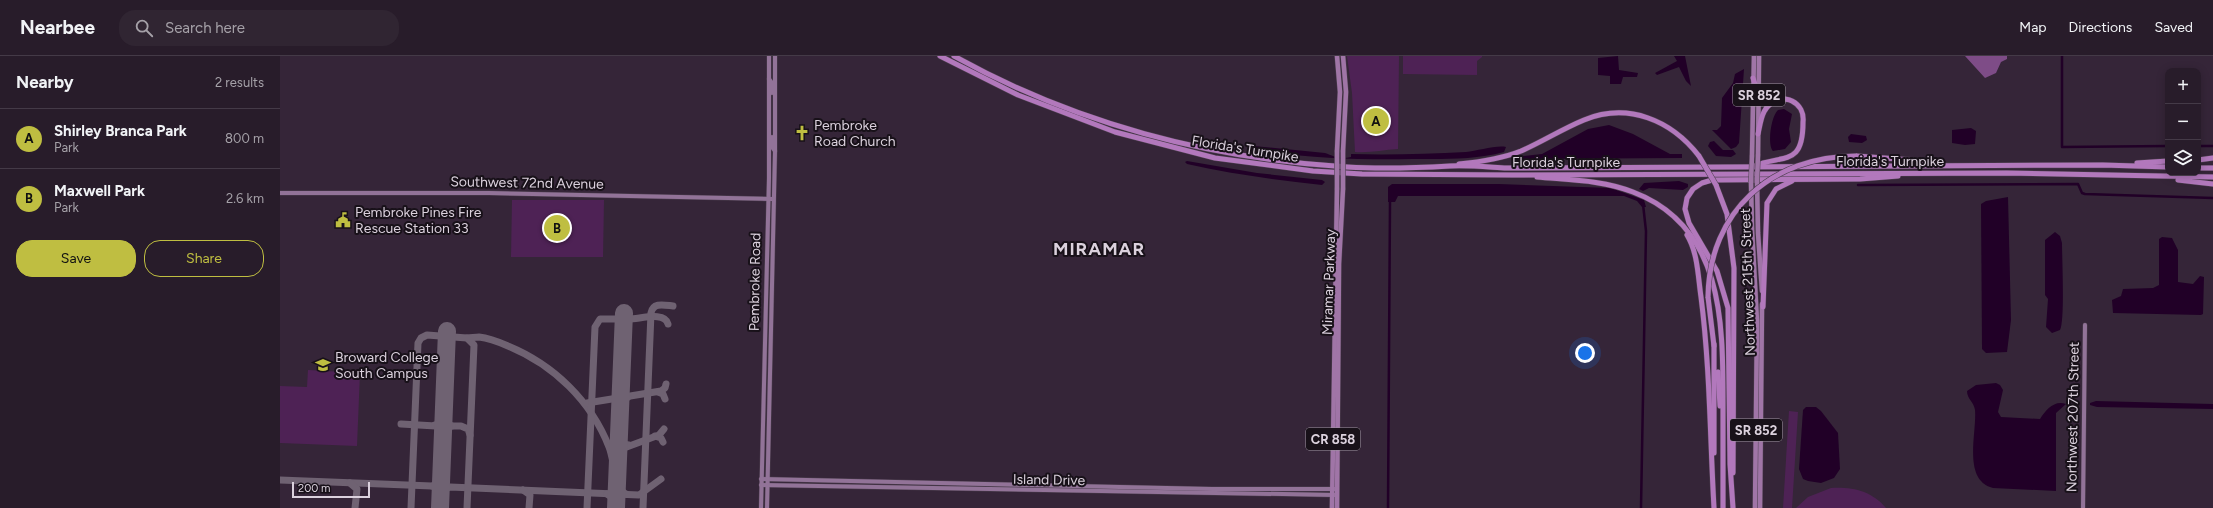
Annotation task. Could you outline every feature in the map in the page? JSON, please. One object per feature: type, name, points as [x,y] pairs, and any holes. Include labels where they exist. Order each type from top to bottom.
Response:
[{"type":"highway","name":"Florida's Turnpike","points":[[940,56],[1004,89],[1058,112],[1122,134],[1197,154],[1268,166],[1334,173],[2007,173],[2163,178],[2213,177]]},
{"type":"highway","name":"Florida's Turnpike","points":[[954,56],[1005,82],[1074,111],[1132,130],[1186,144],[1254,157],[1312,164],[1382,168],[1452,166],[1507,168],[2103,165],[2165,167]]},
{"type":"highway","points":[[1751,167],[1785,158],[1796,152],[1801,144],[1803,129],[1802,111],[1792,101],[1759,96],[1753,78]]},
{"type":"highway","points":[[1758,134],[1761,119],[1766,108],[1772,102],[1781,99]]},
{"type":"highway","points":[[1452,166],[1503,157],[1521,151],[1582,120],[1598,115],[1617,113],[1642,115],[1666,125],[1681,136],[1699,156],[1716,185],[1727,214],[1734,268],[1733,508]]},
{"type":"highway","points":[[1723,441],[1708,297],[1710,273],[1717,246],[1734,212],[1752,192],[1781,172],[1803,162],[1834,156],[1856,156],[1912,160],[1938,166]]},
{"type":"highway","points":[[2201,160],[2213,158]]},
{"type":"highway","points":[[2103,165],[2165,161]]},
{"type":"highway","points":[[2201,168],[2213,168]]},
{"type":"highway","points":[[1733,508],[1730,464],[1728,308],[1717,271],[1687,220],[1686,201],[1695,186],[1708,181],[1882,178],[1920,173]]},
{"type":"highway","points":[[1512,174],[1602,183],[1634,192],[1652,201],[1671,215],[1694,240],[1713,279],[1723,336],[1723,508]]},
{"type":"highway","points":[[2163,178],[2213,184]]},
{"type":"highway","points":[[1763,307],[1767,204],[1776,189],[1796,179]]},
{"type":"highway","points":[[1652,201],[1683,230],[1694,254],[1708,366],[1714,508]]},
{"type":"highway","points":[[1714,344],[1714,508]]},
{"type":"main road","name":"Miramar Parkway","points":[[1337,508],[1335,489],[1337,151],[1340,98],[1338,56]]},
{"type":"main road","name":"Miramar Parkway","points":[[1335,489],[1339,264],[1346,92],[1343,56]]},
{"type":"main road","name":"Northwest 215th Street","points":[[1754,56],[1751,182],[1757,330],[1755,508]]},
{"type":"main road","name":"Northwest 215th Street","points":[[1759,56],[1757,182],[1758,233],[1763,307],[1760,508]]},
{"type":"main road","points":[[1757,330],[1749,350],[1752,353],[1757,353]]},
{"type":"main road","name":"Miramar Parkway","points":[[1332,508],[1335,495]]},
{"type":"street","name":"Pembroke Road","points":[[761,508],[770,56]]},
{"type":"street","points":[[770,56],[772,74],[775,81]]},
{"type":"street","name":"Pembroke Road","points":[[767,508],[775,151],[775,56]]},
{"type":"street","points":[[769,78],[772,83],[772,112],[775,117]]},
{"type":"street","points":[[769,114],[772,118],[772,147],[775,151]]},
{"type":"street","name":"Southwest 72nd Avenue","points":[[280,193],[488,193],[773,199]]},
{"type":"street","points":[[766,263],[769,267],[769,290],[772,293]]},
{"type":"street","points":[[765,292],[768,299],[768,324],[771,329]]},
{"type":"street","name":"Northwest 207th Street","points":[[2083,508],[2085,325]]},
{"type":"street","name":"Island Drive","points":[[761,479],[1212,489],[1335,489]]},
{"type":"street","name":"Island Drive","points":[[761,485],[1335,495]]},
{"type":"shaded area","points":[[1347,56],[1399,56],[1398,149],[1355,152],[1352,93]]},
{"type":"shaded area","points":[[1403,56],[1482,57],[1477,61],[1477,75],[1403,74]]},
{"type":"shaded area","points":[[1618,56],[1619,70],[1638,73],[1637,77],[1623,77],[1621,84],[1610,84],[1610,76],[1598,75],[1598,58]]},
{"type":"shaded area","points":[[1674,56],[1685,56],[1691,86],[1686,81],[1679,67],[1657,75],[1655,73],[1677,61]]},
{"type":"shaded area","points":[[1965,56],[2007,56],[2007,59],[2001,62],[1996,73],[1985,78]]},
{"type":"shaded area","points":[[1744,69],[1739,143],[1736,147],[1731,149],[1712,130],[1717,130],[1721,126],[1722,98],[1733,83],[1735,74]]},
{"type":"shaded area","points":[[1784,109],[1792,114],[1789,129],[1791,142],[1785,149],[1773,151],[1771,148],[1770,137],[1773,118],[1778,110]]},
{"type":"shaded area","points":[[1609,125],[1633,134],[1670,154],[1682,154],[1682,158],[1522,159],[1523,156],[1542,154],[1588,129]]},
{"type":"shaded area","points":[[1971,128],[1976,131],[1975,144],[1965,145],[1952,143],[1952,130]]},
{"type":"shaded area","points":[[1851,134],[1866,136],[1867,140],[1862,143],[1849,142],[1848,137]]},
{"type":"shaded area","points":[[1714,141],[1723,150],[1733,150],[1736,154],[1731,157],[1716,156],[1708,146],[1710,142]]},
{"type":"shaded area","points":[[1254,146],[1325,153],[1344,158],[1351,157],[1351,154],[1452,153],[1506,147],[1504,152],[1470,158],[1352,159],[1251,149]]},
{"type":"shaded area","points":[[1187,161],[1257,173],[1322,180],[1325,182],[1322,185],[1221,171],[1187,164],[1185,162]]},
{"type":"shaded area","points":[[1679,181],[1688,184],[1688,187],[1683,190],[1649,188],[1643,191],[1639,189],[1644,183]]},
{"type":"shaded area","points":[[1392,184],[1499,184],[1611,188],[1644,200],[1646,207],[1642,207],[1637,201],[1624,196],[1398,196],[1395,202],[1388,202],[1388,187]]},
{"type":"shaded area","points":[[2008,197],[2011,320],[2007,352],[1986,353],[1982,349],[1981,204],[1986,201]]},
{"type":"shaded area","points":[[512,200],[604,200],[603,257],[511,257]]},
{"type":"shaded area","points":[[2055,232],[2060,236],[2062,243],[2063,302],[2062,324],[2060,330],[2052,333],[2046,327],[2048,299],[2045,295],[2045,240]]},
{"type":"shaded area","points":[[2162,237],[2172,238],[2178,250],[2178,282],[2193,284],[2200,276],[2204,277],[2203,314],[2113,313],[2112,300],[2121,296],[2123,289],[2153,288],[2159,285],[2159,239]]},
{"type":"shaded area","points":[[308,370],[360,373],[357,446],[280,443],[280,386],[307,387]]},
{"type":"shaded area","points":[[1996,383],[2000,385],[2003,390],[1998,412],[2001,417],[2040,419],[2048,409],[2054,405],[2058,403],[2066,404],[2056,413],[2056,491],[1993,488],[1983,483],[1977,476],[1973,455],[1975,410],[1967,391],[1976,385]]},
{"type":"shaded area","points":[[2096,401],[2213,404],[2213,409],[2097,407],[2090,405],[2090,403]]},
{"type":"shaded area","points":[[1806,407],[1816,407],[1821,411],[1838,433],[1840,469],[1834,478],[1821,483],[1803,479],[1799,469],[1803,410]]},
{"type":"shaded area","points":[[1789,411],[1798,412],[1792,508],[1783,508]]},
{"type":"shaded area","points":[[1831,488],[1847,488],[1862,491],[1880,502],[1886,508],[1796,508],[1808,497]]},
{"type":"waterway","points":[[2062,56],[2062,147],[2165,146]]},
{"type":"waterway","points":[[2201,146],[2213,146]]},
{"type":"waterway","points":[[1858,185],[2078,184],[2082,193],[2085,194],[2213,198]]},
{"type":"waterway","points":[[1388,508],[1390,201]]},
{"type":"waterway","points":[[1641,508],[1646,231],[1643,204]]},
{"type":"taxiway","points":[[643,508],[651,313],[654,307],[659,305],[673,306]]},
{"type":"taxiway","points":[[623,329],[625,321],[645,317],[662,318],[666,320],[668,324]]},
{"type":"taxiway","points":[[587,508],[595,327],[600,319],[624,319]]},
{"type":"taxiway","points":[[411,508],[418,343],[421,338],[427,335],[467,338],[474,345],[467,508]]},
{"type":"taxiway","points":[[467,338],[479,337],[490,339],[525,354],[541,363],[569,386],[592,414],[601,430],[611,452],[619,486],[626,494]]},
{"type":"taxiway","points":[[587,403],[661,391],[665,388],[666,384]]},
{"type":"taxiway","points":[[658,392],[663,394],[665,399]]},
{"type":"taxiway","points":[[620,411],[622,402],[628,397]]},
{"type":"taxiway","points":[[435,425],[440,424],[444,419],[447,424],[452,426]]},
{"type":"taxiway","points":[[401,424],[436,426],[444,433],[449,426],[461,426],[468,429],[470,435]]},
{"type":"taxiway","points":[[618,459],[624,448],[659,435],[664,429]]},
{"type":"taxiway","points":[[619,436],[622,444],[629,445]]},
{"type":"taxiway","points":[[655,436],[661,438],[663,442]]},
{"type":"taxiway","points":[[432,486],[439,484],[441,479]]},
{"type":"taxiway","points":[[280,480],[432,486],[437,488],[441,493],[450,487],[639,495],[661,479]]},
{"type":"taxiway","points":[[350,483],[357,489],[355,508]]},
{"type":"taxiway","points":[[523,490],[530,495],[529,508]]},
{"type":"taxiway","points":[[607,494],[613,498],[616,507]]},
{"type":"runway","points":[[616,508],[624,313]]},
{"type":"runway","points":[[440,508],[447,331]]},
{"type":"place","name":"Shirley Branca Park","points":[[1376,121]]},
{"type":"place","name":"Pembroke Road Church","points":[[802,133]]},
{"type":"place","name":"Pembroke Pines Fire Rescue Station 33","points":[[343,220]]},
{"type":"place","name":"Maxwell Park","points":[[557,228]]},
{"type":"place","name":"Broward College South Campus","points":[[323,365]]},
{"type":"district","name":"MIRAMAR","points":[[1099,249]]}]
